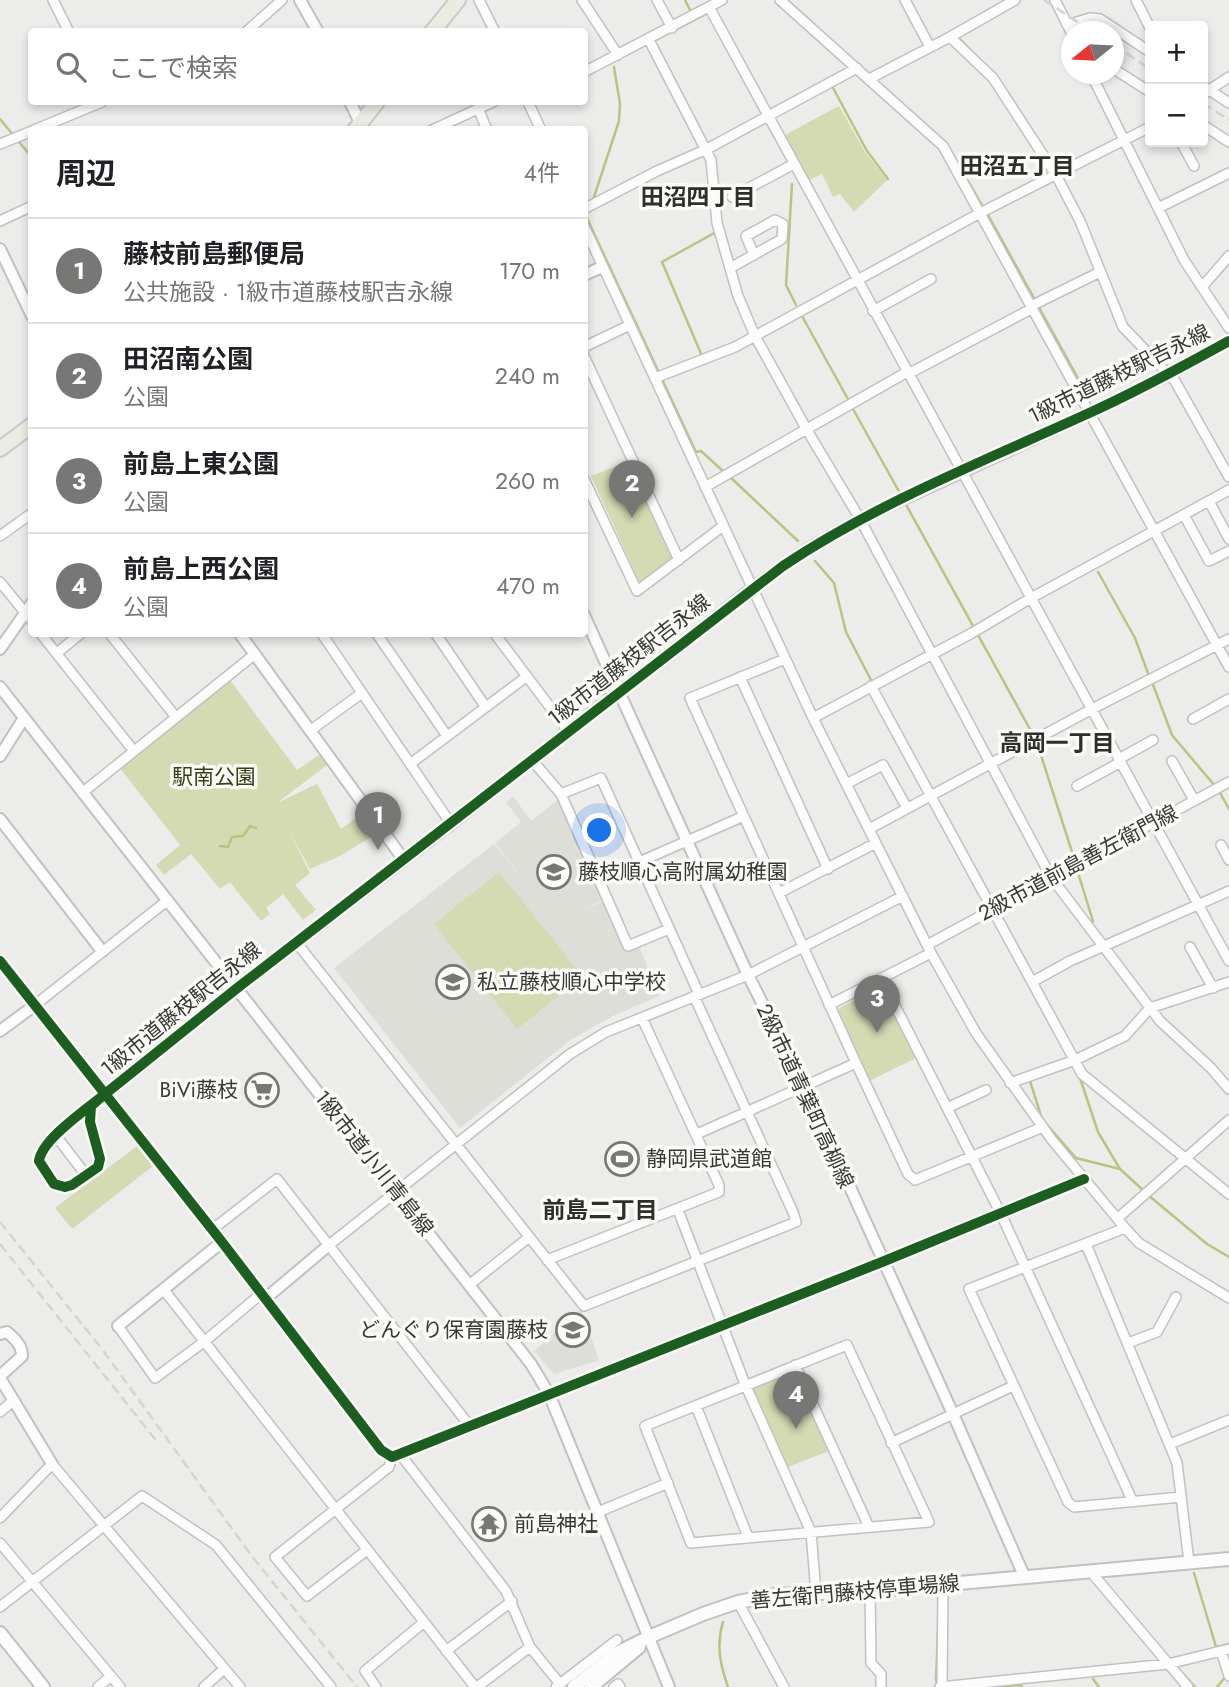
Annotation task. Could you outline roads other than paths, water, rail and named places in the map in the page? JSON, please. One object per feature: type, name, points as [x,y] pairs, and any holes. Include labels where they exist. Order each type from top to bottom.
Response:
[{"type":"main road","points":[[435,28],[458,0]]},
{"type":"main road","points":[[361,126],[375,105]]},
{"type":"main road","points":[[0,450],[28,428]]},
{"type":"main road","points":[[1091,1572],[1229,1559]]},
{"type":"main road","name":"善左衛門藤枝停車場線","points":[[574,1687],[619,1651],[692,1618],[738,1602],[773,1595],[870,1591],[1091,1572]]},
{"type":"main road","points":[[0,1633],[43,1687]]},
{"type":"main road","name":"善左衛門藤枝停車場線","points":[[591,1687],[619,1651]]},
{"type":"street","points":[[53,0],[67,28]]},
{"type":"street","points":[[250,28],[282,0]]},
{"type":"street","points":[[300,0],[316,28]]},
{"type":"street","points":[[480,0],[493,28]]},
{"type":"street","points":[[582,0],[618,55]]},
{"type":"street","points":[[657,0],[672,27]]},
{"type":"street","points":[[588,70],[722,0]]},
{"type":"street","points":[[780,0],[943,146],[984,211],[1090,413],[1229,667]]},
{"type":"street","points":[[905,0],[930,47]]},
{"type":"street","points":[[1055,0],[1065,21]]},
{"type":"street","points":[[1136,0],[1146,21]]},
{"type":"street","points":[[869,79],[950,37],[1011,1]]},
{"type":"street","points":[[709,7],[1229,961]]},
{"type":"street","points":[[1084,21],[1090,18],[1103,21]]},
{"type":"street","points":[[1124,35],[1145,49]]},
{"type":"street","points":[[950,37],[993,78],[1056,175],[1080,221],[1124,327],[1175,381],[1229,477]]},
{"type":"street","points":[[649,40],[711,160],[717,223],[738,296],[755,336],[860,519],[1051,877],[1150,1008],[1211,1068],[1229,1090]]},
{"type":"street","points":[[588,207],[657,171],[707,149],[857,68]]},
{"type":"street","points":[[1124,75],[1145,89]]},
{"type":"street","points":[[1208,88],[1229,77]]},
{"type":"street","points":[[1096,84],[1184,260],[1229,328]]},
{"type":"street","points":[[1208,92],[1229,103]]},
{"type":"street","points":[[43,126],[95,105]]},
{"type":"street","points":[[351,105],[360,126]]},
{"type":"street","points":[[440,126],[486,105]]},
{"type":"street","points":[[529,105],[539,126]]},
{"type":"street","points":[[478,108],[485,126]]},
{"type":"street","points":[[1208,128],[1229,142]]},
{"type":"street","points":[[659,376],[735,347],[984,211],[1145,130]]},
{"type":"street","points":[[0,144],[28,132]]},
{"type":"street","points":[[1184,147],[1194,166]]},
{"type":"street","points":[[732,197],[793,164]]},
{"type":"street","points":[[1158,208],[1229,173]]},
{"type":"street","points":[[0,221],[28,208]]},
{"type":"street","points":[[730,268],[754,255],[782,239],[783,224],[775,220],[746,236],[754,255]]},
{"type":"street","points":[[588,235],[630,325],[659,376],[705,487],[813,718],[929,949],[976,1033],[1043,1127],[1139,1243],[1229,1298]]},
{"type":"street","points":[[0,248],[28,308]]},
{"type":"street","points":[[1202,287],[1229,256]]},
{"type":"street","points":[[588,273],[602,267]]},
{"type":"street","points":[[705,487],[908,373],[1100,272]]},
{"type":"street","points":[[873,311],[931,279]]},
{"type":"street","points":[[588,345],[630,325]]},
{"type":"street","name":"1級市道藤枝駅吉永線","points":[[105,1094],[92,1106],[90,1122],[100,1159],[98,1167],[65,1187],[54,1184],[39,1161],[40,1152],[105,1094],[296,942],[751,589],[809,548],[860,519],[1090,413],[1168,375],[1229,341]]},
{"type":"street","points":[[588,365],[679,560]]},
{"type":"street","points":[[813,718],[1229,490]]},
{"type":"street","points":[[588,492],[637,591],[723,526]]},
{"type":"street","points":[[1209,501],[1229,539]]},
{"type":"street","points":[[1184,515],[1209,561],[1229,551]]},
{"type":"street","points":[[0,536],[28,516]]},
{"type":"street","points":[[0,582],[28,611]]},
{"type":"street","points":[[0,649],[28,613]]},
{"type":"street","name":"2級市道青葉町高柳線","points":[[588,624],[748,975],[804,1087],[1025,1578]]},
{"type":"street","points":[[44,637],[133,750]]},
{"type":"street","points":[[57,653],[76,637]]},
{"type":"street","points":[[112,637],[175,716]]},
{"type":"street","points":[[242,637],[404,860]]},
{"type":"street","points":[[324,637],[451,824]]},
{"type":"street","points":[[379,637],[447,736]]},
{"type":"street","points":[[438,637],[485,706]]},
{"type":"street","points":[[497,637],[568,731]]},
{"type":"street","points":[[869,829],[1229,639]]},
{"type":"street","points":[[82,793],[255,654]]},
{"type":"street","points":[[785,659],[690,698],[908,1174],[915,1180],[1043,1127]]},
{"type":"street","points":[[410,764],[526,677]]},
{"type":"street","points":[[740,677],[828,869]]},
{"type":"street","points":[[870,686],[1082,1074],[1229,1194]]},
{"type":"street","name":"1級市道小川青島線","points":[[0,687],[531,1364],[549,1394],[669,1687]]},
{"type":"street","points":[[311,730],[362,693]]},
{"type":"street","points":[[1193,719],[1229,699]]},
{"type":"street","points":[[0,756],[24,718]]},
{"type":"street","points":[[1077,786],[1153,740]]},
{"type":"street","points":[[532,760],[561,794],[628,946],[669,929]]},
{"type":"street","points":[[1172,761],[1194,800]]},
{"type":"street","points":[[846,784],[883,765],[907,808]]},
{"type":"street","points":[[296,942],[584,1306],[796,1222],[601,778],[561,794]]},
{"type":"street","name":"2級市道前島善左衛門線","points":[[829,1005],[881,978],[992,909],[1229,782]]},
{"type":"street","points":[[639,862],[744,816]]},
{"type":"street","points":[[0,820],[102,951]]},
{"type":"street","points":[[779,893],[876,844]]},
{"type":"street","points":[[1221,845],[1229,860]]},
{"type":"street","points":[[1032,982],[1070,961],[1229,891]]},
{"type":"street","points":[[222,1242],[118,1326],[155,1378],[398,1193],[570,1054],[606,1032],[748,975],[903,896]]},
{"type":"street","points":[[0,1031],[168,900]]},
{"type":"street","points":[[1190,947],[1213,988]]},
{"type":"street","points":[[0,961],[212,1229],[381,1450],[396,1455],[512,1601],[530,1647],[558,1685],[619,1651]]},
{"type":"street","points":[[881,978],[949,1107],[1001,1214],[1133,1502]]},
{"type":"street","points":[[1010,1083],[1074,1060],[1125,1036],[1150,1008],[1229,982]]},
{"type":"street","points":[[547,1260],[719,1192],[719,1185],[697,1134],[642,1018]]},
{"type":"street","points":[[697,1134],[856,1063]]},
{"type":"street","points":[[949,1107],[986,1090]]},
{"type":"street","points":[[1118,1219],[1229,1120]]},
{"type":"street","points":[[56,1136],[86,1175]]},
{"type":"street","points":[[212,1229],[277,1179],[470,1425]]},
{"type":"street","points":[[367,1550],[307,1596],[275,1557],[388,1467],[396,1455],[1084,1179]]},
{"type":"street","points":[[678,1210],[745,1384],[811,1532],[816,1593]]},
{"type":"street","points":[[1125,1228],[969,1289],[1068,1502],[1074,1507],[1181,1497]]},
{"type":"street","points":[[470,1285],[528,1238]]},
{"type":"street","points":[[1086,1244],[1177,1463],[1189,1562]]},
{"type":"street","points":[[164,1290],[423,1623],[476,1687],[530,1647]]},
{"type":"street","points":[[1128,1343],[1157,1332],[1176,1297]]},
{"type":"street","points":[[0,1334],[7,1332],[14,1338],[21,1348],[22,1356],[0,1377],[52,1464],[240,1687]]},
{"type":"street","points":[[847,1345],[929,1522],[691,1543],[645,1426],[794,1365],[847,1345]]},
{"type":"street","points":[[794,1365],[869,1527]]},
{"type":"street","points":[[891,1443],[1013,1386]]},
{"type":"street","points":[[0,1412],[14,1400]]},
{"type":"street","points":[[696,1406],[748,1537]]},
{"type":"street","points":[[1170,1444],[1229,1420]]},
{"type":"street","points":[[0,1518],[52,1464]]},
{"type":"street","points":[[598,1512],[668,1483]]},
{"type":"street","points":[[0,1607],[142,1496],[216,1545],[331,1687]]},
{"type":"street","points":[[0,1543],[120,1687]]},
{"type":"street","points":[[1091,1572],[1188,1687]]},
{"type":"street","points":[[943,1585],[941,1687],[1168,1664],[1225,1650],[1229,1676]]},
{"type":"street","points":[[870,1591],[870,1663],[881,1674],[881,1687]]},
{"type":"street","points":[[446,1651],[512,1601]]},
{"type":"street","points":[[738,1602],[784,1687]]},
{"type":"street","points":[[376,1687],[365,1671],[423,1623]]},
{"type":"street","points":[[204,1687],[224,1669]]},
{"type":"street","points":[[98,1687],[111,1676]]},
{"type":"street","points":[[1021,1678],[1028,1687]]},
{"type":"street","points":[[614,1687],[620,1687]]},
{"type":"waterway","points":[[685,0],[692,14]]},
{"type":"waterway","points":[[787,0],[814,24]]},
{"type":"waterway","points":[[654,41],[708,13],[709,15]]},
{"type":"waterway","points":[[956,39],[959,38],[981,61]]},
{"type":"waterway","points":[[593,200],[619,121],[620,104],[614,67]]},
{"type":"waterway","points":[[832,86],[867,151],[888,179]]},
{"type":"waterway","points":[[759,107],[762,114]]},
{"type":"waterway","points":[[0,119],[14,136]]},
{"type":"waterway","points":[[766,121],[775,138]]},
{"type":"waterway","points":[[18,141],[28,152]]},
{"type":"waterway","points":[[948,147],[983,207]]},
{"type":"waterway","points":[[792,184],[786,285],[796,305]]},
{"type":"waterway","points":[[987,213],[1090,400]]},
{"type":"waterway","points":[[588,221],[696,452],[701,451],[724,472]]},
{"type":"waterway","points":[[702,356],[662,262],[716,232]]},
{"type":"waterway","points":[[802,316],[849,401]]},
{"type":"waterway","points":[[853,409],[901,495]]},
{"type":"waterway","points":[[729,476],[798,541]]},
{"type":"waterway","points":[[904,501],[1031,731]]},
{"type":"waterway","points":[[815,561],[834,583],[846,632],[872,682]]},
{"type":"waterway","points":[[1098,572],[1135,638],[1149,676]]},
{"type":"waterway","points":[[1152,682],[1172,735],[1215,786]]},
{"type":"waterway","points":[[1038,746],[1074,858]]},
{"type":"waterway","points":[[1219,791],[1229,809]]},
{"type":"waterway","points":[[220,846],[228,847],[232,837],[243,836],[250,826],[256,828]]},
{"type":"waterway","points":[[1078,873],[1093,921],[1091,925]]},
{"type":"waterway","points":[[1080,1078],[1098,1132],[1120,1169],[1144,1191]]},
{"type":"waterway","points":[[1030,1081],[1042,1119],[1076,1158],[1120,1169]]},
{"type":"waterway","points":[[1148,1195],[1207,1244],[1229,1257]]},
{"type":"waterway","points":[[1194,1573],[1217,1650]]},
{"type":"waterway","points":[[723,1622],[720,1654],[728,1687]]},
{"type":"waterway","points":[[938,1631],[938,1687]]},
{"type":"waterway","points":[[1217,1647],[1229,1644]]},
{"type":"waterway","points":[[1176,1666],[1195,1687]]},
{"type":"waterway","points":[[1217,1687],[1226,1676]]},
{"type":"waterway","points":[[1093,1679],[1099,1687]]},
{"type":"waterway","points":[[993,1687],[1022,1687]]},
{"type":"railway","points":[[1044,0],[1076,21]]},
{"type":"railway","points":[[1124,52],[1145,66]]},
{"type":"railway","points":[[1208,106],[1229,120]]},
{"type":"railway","points":[[0,1222],[102,1349],[251,1555],[357,1687]]},
{"type":"railway","points":[[0,1244],[158,1443]]},
{"type":"place","name":"田沼南公園","points":[[632,518]]},
{"type":"place","name":"藤枝前島郵便局","points":[[378,850]]},
{"type":"place","name":"藤枝順心高附属幼稚園","points":[[554,872]]},
{"type":"place","name":"私立藤枝順心中学校","points":[[453,982]]},
{"type":"place","name":"前島上東公園","points":[[877,1033]]},
{"type":"place","name":"BiVi藤枝","points":[[262,1090]]},
{"type":"place","name":"静岡県武道館","points":[[622,1159]]},
{"type":"place","name":"どんぐり保育園藤枝","points":[[573,1330]]},
{"type":"place","name":"前島上西公園","points":[[796,1429]]},
{"type":"place","name":"前島神社","points":[[489,1524]]},
{"type":"district","name":"田沼五丁目","points":[[1017,166]]},
{"type":"district","name":"田沼四丁目","points":[[698,197]]},
{"type":"district","name":"高岡一丁目","points":[[1057,743]]},
{"type":"district","name":"前島二丁目","points":[[600,1210]]},
{"type":"park label","name":"駅南公園","points":[[214,777]]}]
